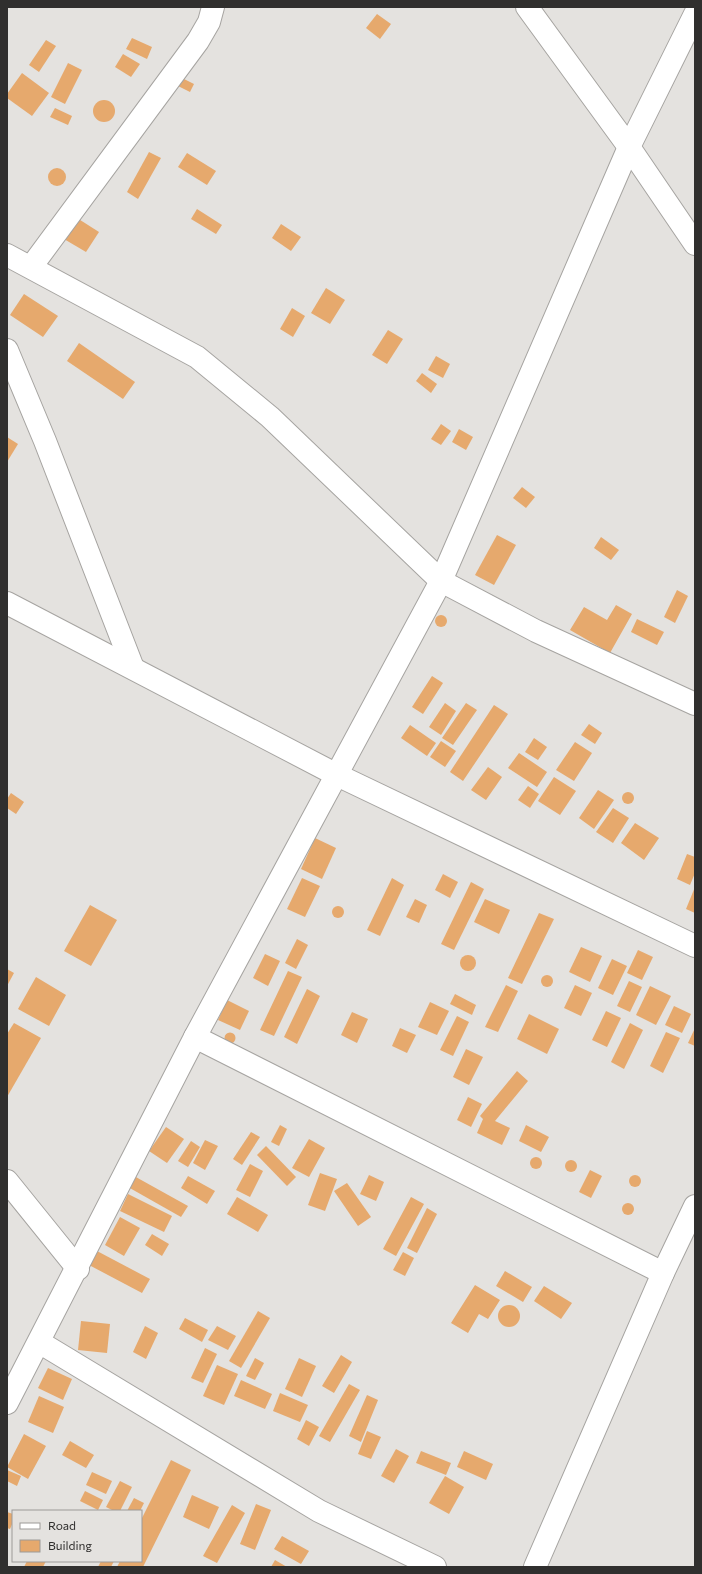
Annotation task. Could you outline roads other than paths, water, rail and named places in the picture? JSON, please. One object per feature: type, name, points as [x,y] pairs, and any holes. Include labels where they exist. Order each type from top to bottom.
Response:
[{"type":"street","points":[[31,267],[198,41],[209,22],[213,7]]},
{"type":"street","points":[[527,7],[629,147],[695,244]]},
{"type":"street","points":[[7,1403],[196,1037],[440,581],[629,147],[695,14]]},
{"type":"street","points":[[7,255],[197,357],[270,416],[440,581],[536,632],[695,704]]},
{"type":"street","points":[[7,350],[45,442],[133,668]]},
{"type":"street","points":[[7,603],[336,774],[695,946]]},
{"type":"street","points":[[196,1037],[663,1272]]},
{"type":"street","points":[[7,1181],[78,1268]]},
{"type":"street","points":[[535,1567],[663,1272],[695,1206]]},
{"type":"street","points":[[39,1342],[319,1511],[436,1567]]}]
